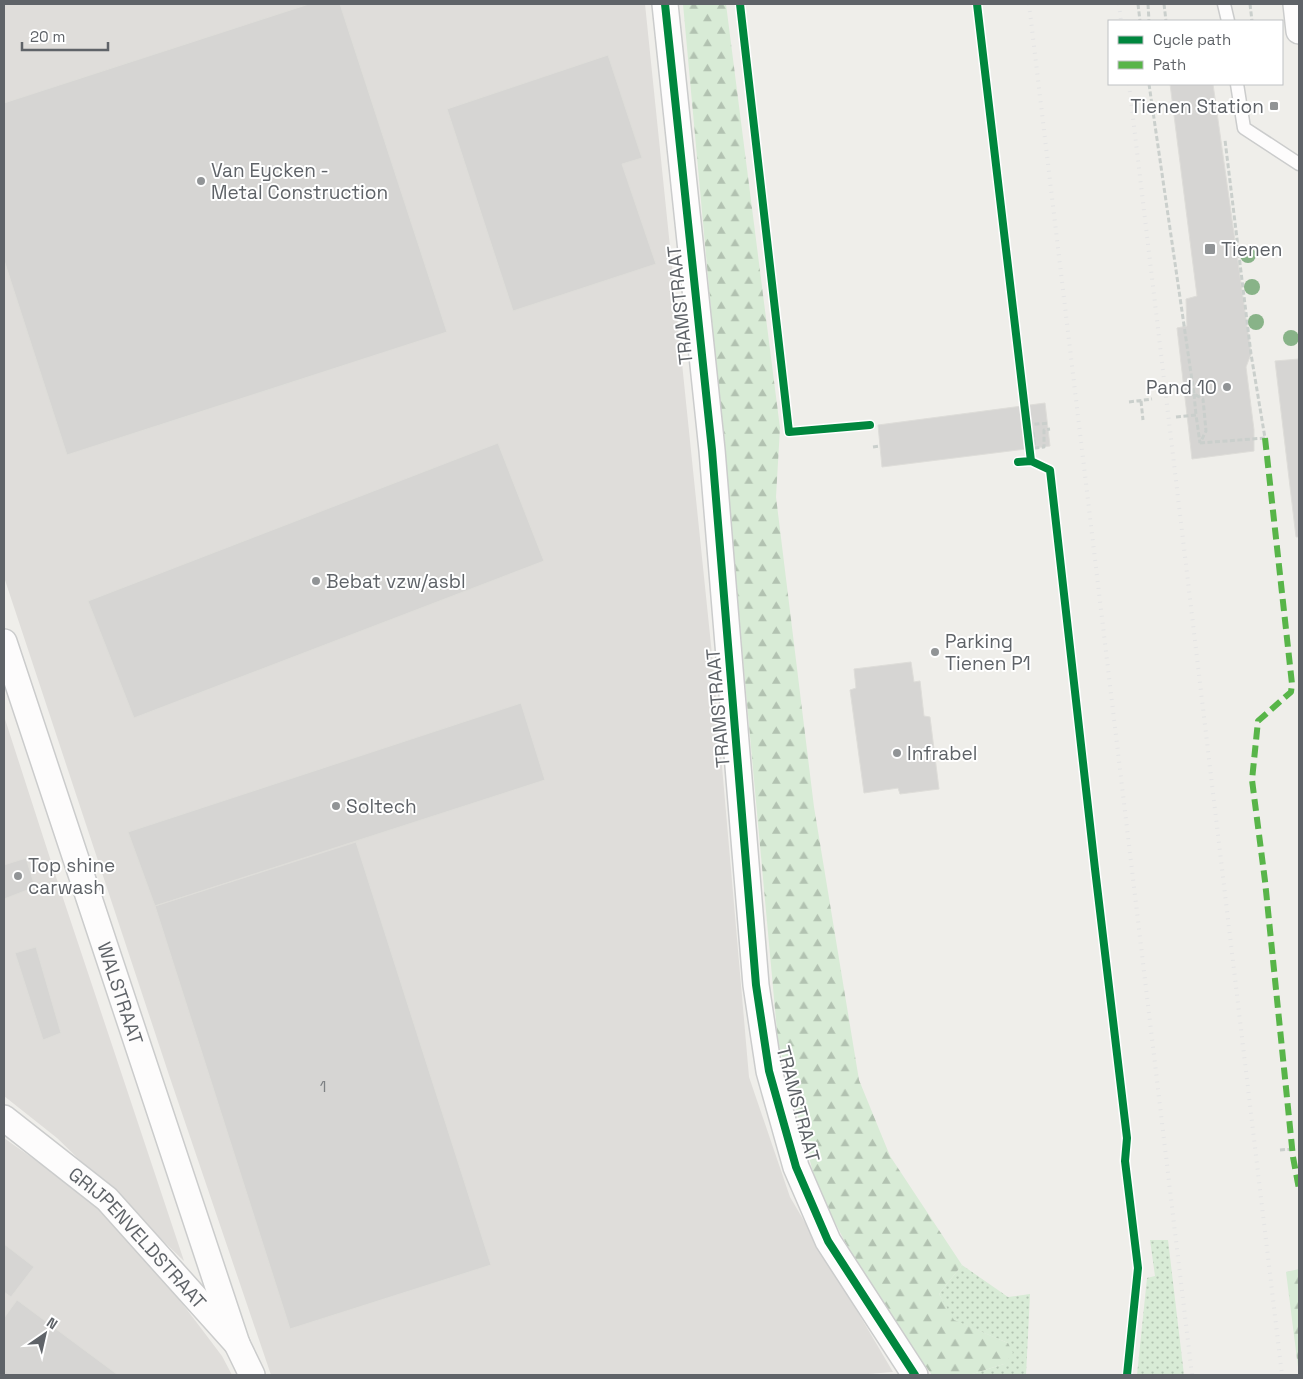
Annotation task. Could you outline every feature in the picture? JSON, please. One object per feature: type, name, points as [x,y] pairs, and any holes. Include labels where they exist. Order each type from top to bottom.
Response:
[{"type":"street","name":"TRAMSTRAAT","points":[[664,4],[712,450],[756,985],[769,1071],[796,1167],[828,1241],[914,1375]]},
{"type":"street","points":[[1296,4],[1299,31]]},
{"type":"street","name":"WALSTRAAT","points":[[4,642],[237,1344]]},
{"type":"street","name":"GRIJPENVELDSTRAAT","points":[[4,1118],[107,1199],[237,1344],[252,1375]]},
{"type":"lane","points":[[1224,4],[1228,20]]},
{"type":"lane","points":[[1237,85],[1244,128],[1299,164]]},
{"type":"path","points":[[1138,4],[1140,20]]},
{"type":"path","points":[[1148,4],[1149,20]]},
{"type":"path","points":[[1164,4],[1166,20]]},
{"type":"path","points":[[1250,4],[1252,20]]},
{"type":"path","points":[[1149,85],[1200,443]]},
{"type":"path","points":[[1200,443],[1265,438],[1252,354],[1224,131]]},
{"type":"path","points":[[1194,394],[1203,399],[1206,431],[1200,443]]},
{"type":"path","points":[[1129,402],[1152,399]]},
{"type":"path","points":[[1141,401],[1143,420]]},
{"type":"path","points":[[1176,417],[1196,414]]},
{"type":"path","points":[[1025,416],[1030,451]]},
{"type":"path","points":[[1027,429],[1049,423]]},
{"type":"path","points":[[1027,429],[1033,431],[1035,448],[1044,447],[1044,430],[1050,429]]},
{"type":"path","points":[[1280,1150],[1293,1149]]},
{"type":"shaded area","points":[[4,4],[645,4],[714,674],[749,1077],[790,1197],[893,1372],[856,1375],[271,1375],[169,1075],[4,577]]},
{"type":"shaded area","points":[[4,716],[184,1261],[57,1138],[4,1096]]},
{"type":"shaded area","points":[[4,1138],[86,1196],[163,1278],[222,1356],[232,1375],[4,1375]]},
{"type":"green space","points":[[683,4],[726,4],[780,428],[776,497],[814,807],[859,1080],[890,1156],[962,1265],[939,1294],[954,1320],[1008,1343],[1013,1353],[1004,1364],[969,1375],[932,1375],[867,1285],[817,1187],[778,1042]]},
{"type":"green space","points":[[1150,1240],[1168,1240],[1184,1375],[1137,1375],[1147,1278],[1155,1276]]},
{"type":"green space","points":[[962,1265],[1008,1297],[1030,1294],[1026,1375],[969,1375],[1004,1364],[1008,1343],[953,1320],[939,1294]]},
{"type":"green space","points":[[1299,1269],[1299,1375],[1286,1272]]},
{"type":"building","name":"Van Eycken - Metal Construction","points":[[309,4],[340,4],[447,332],[67,455],[4,260],[4,103]]},
{"type":"building","points":[[608,55],[642,158],[622,164],[656,264],[513,311],[447,109]]},
{"type":"building","points":[[1170,85],[1213,85],[1251,354],[1246,367],[1254,430],[1254,451],[1192,459],[1177,328],[1187,326],[1186,299],[1197,296]]},
{"type":"building","points":[[1299,359],[1299,537],[1296,537],[1275,361]]},
{"type":"building","points":[[1045,403],[1050,446],[882,467],[878,425]]},
{"type":"building","name":"Bebat vzw/asbl","points":[[498,443],[544,561],[134,718],[88,601]]},
{"type":"building","name":"Infrabel","points":[[911,662],[914,682],[920,681],[924,716],[930,717],[939,789],[900,794],[898,788],[864,793],[850,690],[856,688],[854,669]]},
{"type":"building","name":"Soltech","points":[[521,703],[545,780],[155,906],[128,832]]},
{"type":"building","points":[[356,842],[491,1265],[290,1329],[155,906]]},
{"type":"building","name":"Top shine carwash","points":[[26,858],[35,887],[4,899],[4,865]]},
{"type":"building","points":[[36,947],[61,1033],[43,1040],[15,953]]},
{"type":"building","points":[[4,1244],[34,1267],[11,1297],[4,1292]]},
{"type":"building","points":[[17,1300],[118,1375],[4,1375],[4,1318]]},
{"type":"railway","points":[[1029,4],[1192,1375]]},
{"type":"railway","points":[[1119,4],[1121,20]]},
{"type":"railway","points":[[1129,85],[1282,1375]]},
{"type":"marked path","points":[[1265,438],[1292,684],[1291,692],[1258,721],[1252,780],[1265,881],[1293,1157],[1299,1189]]},
{"type":"cycle path","points":[[665,4],[712,450],[756,985],[769,1071],[796,1167],[828,1241],[915,1375]]},
{"type":"cycle path","points":[[740,4],[789,432],[870,425]]},
{"type":"cycle path","points":[[977,4],[1031,461]]},
{"type":"cycle path","points":[[1018,462],[1031,461],[1050,470],[1127,1138],[1125,1161],[1138,1268],[1127,1375]]},
{"type":"place","name":"Tienen Station","points":[[1274,106]]},
{"type":"place","name":"Van Eycken - Metal Construction","points":[[201,181]]},
{"type":"place","name":"Tienen","points":[[1210,249]]},
{"type":"place","name":"Pand 10","points":[[1227,387]]},
{"type":"place","name":"Bebat vzw/asbl","points":[[316,581]]},
{"type":"place","name":"Parking Tienen P1","points":[[935,652]]},
{"type":"place","name":"Infrabel","points":[[897,753]]},
{"type":"place","name":"Soltech","points":[[336,806]]},
{"type":"place","name":"Top shine carwash","points":[[18,876]]}]
